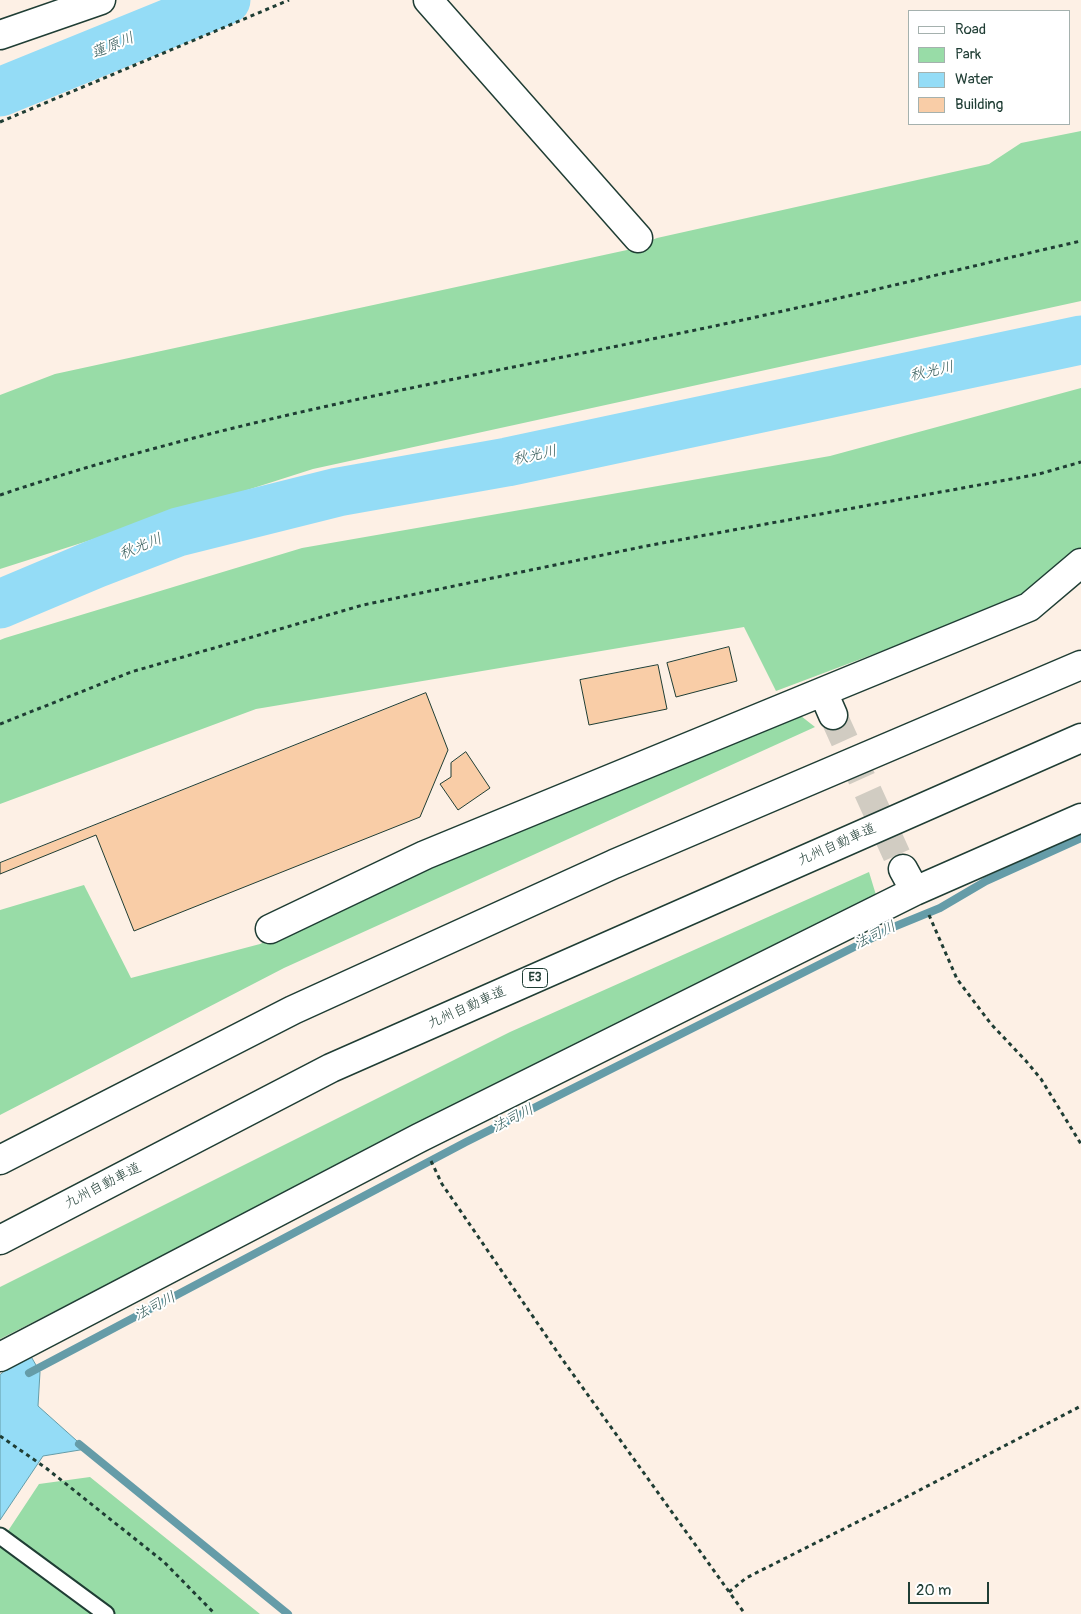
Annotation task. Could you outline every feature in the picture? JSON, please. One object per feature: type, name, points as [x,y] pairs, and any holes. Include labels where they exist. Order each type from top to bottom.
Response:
[{"type":"main road","points":[[0,35],[101,0]]},
{"type":"main road","points":[[428,0],[638,238]]},
{"type":"main road","points":[[270,929],[425,855],[828,704],[1029,607],[1081,564]]},
{"type":"main road","points":[[0,1160],[293,1010],[614,864],[1081,665]]},
{"type":"main road","name":"九州自動車道","points":[[0,1240],[331,1068],[1081,738]]},
{"type":"main road","points":[[0,1357],[909,880],[1081,818]]},
{"type":"lane","points":[[0,1536],[19,1548],[106,1614]]},
{"type":"path","points":[[0,122],[289,0]]},
{"type":"path","points":[[0,495],[67,472],[162,446],[314,409],[739,321],[1081,241]]},
{"type":"path","points":[[0,724],[130,672],[363,605],[646,546],[1039,474],[1081,462]]},
{"type":"path","points":[[937,934],[957,979],[991,1024],[1041,1079],[1081,1144]]},
{"type":"path","points":[[439,1178],[560,1356],[745,1614]]},
{"type":"path","points":[[729,1592],[746,1578],[1081,1406]]},
{"type":"path","points":[[0,1436],[46,1468],[164,1562],[215,1614]]},
{"type":"green space","points":[[1081,131],[1081,301],[313,469],[0,569],[0,395],[55,374],[627,250],[657,238],[989,164],[1021,143]]},
{"type":"green space","points":[[1081,388],[1081,576],[776,691],[744,627],[256,709],[0,804],[0,640],[5,638],[302,548],[830,456]]},
{"type":"green space","points":[[792,709],[815,727],[284,968],[0,1115],[0,910],[84,885],[131,978],[260,944]]},
{"type":"green space","points":[[869,872],[876,895],[0,1339],[0,1287],[510,1032]]},
{"type":"green space","points":[[90,1477],[260,1614],[0,1614],[0,1543],[39,1484]]},
{"type":"water","points":[[29,1353],[40,1372],[38,1406],[86,1449],[43,1456],[0,1520],[0,1375]]},
{"type":"building","points":[[729,647],[737,681],[676,697],[667,663]]},
{"type":"building","points":[[658,665],[667,709],[589,725],[580,680]]},
{"type":"building","points":[[426,693],[448,750],[420,817],[134,931],[96,835],[0,874],[0,863]]},
{"type":"building","points":[[466,752],[490,788],[458,810],[440,784],[451,777],[451,763]]},
{"type":"waterway","name":"蓮原川","points":[[0,92],[226,0]]},
{"type":"waterway","name":"秋光川","points":[[0,604],[178,532],[338,492],[507,462],[1081,340]]},
{"type":"waterway","name":"法司川","points":[[29,1373],[466,1142],[896,926],[940,908],[986,881],[1081,838]]},
{"type":"waterway","points":[[79,1444],[288,1614]]},
{"type":"tunnel","points":[[833,715],[903,869]]}]
